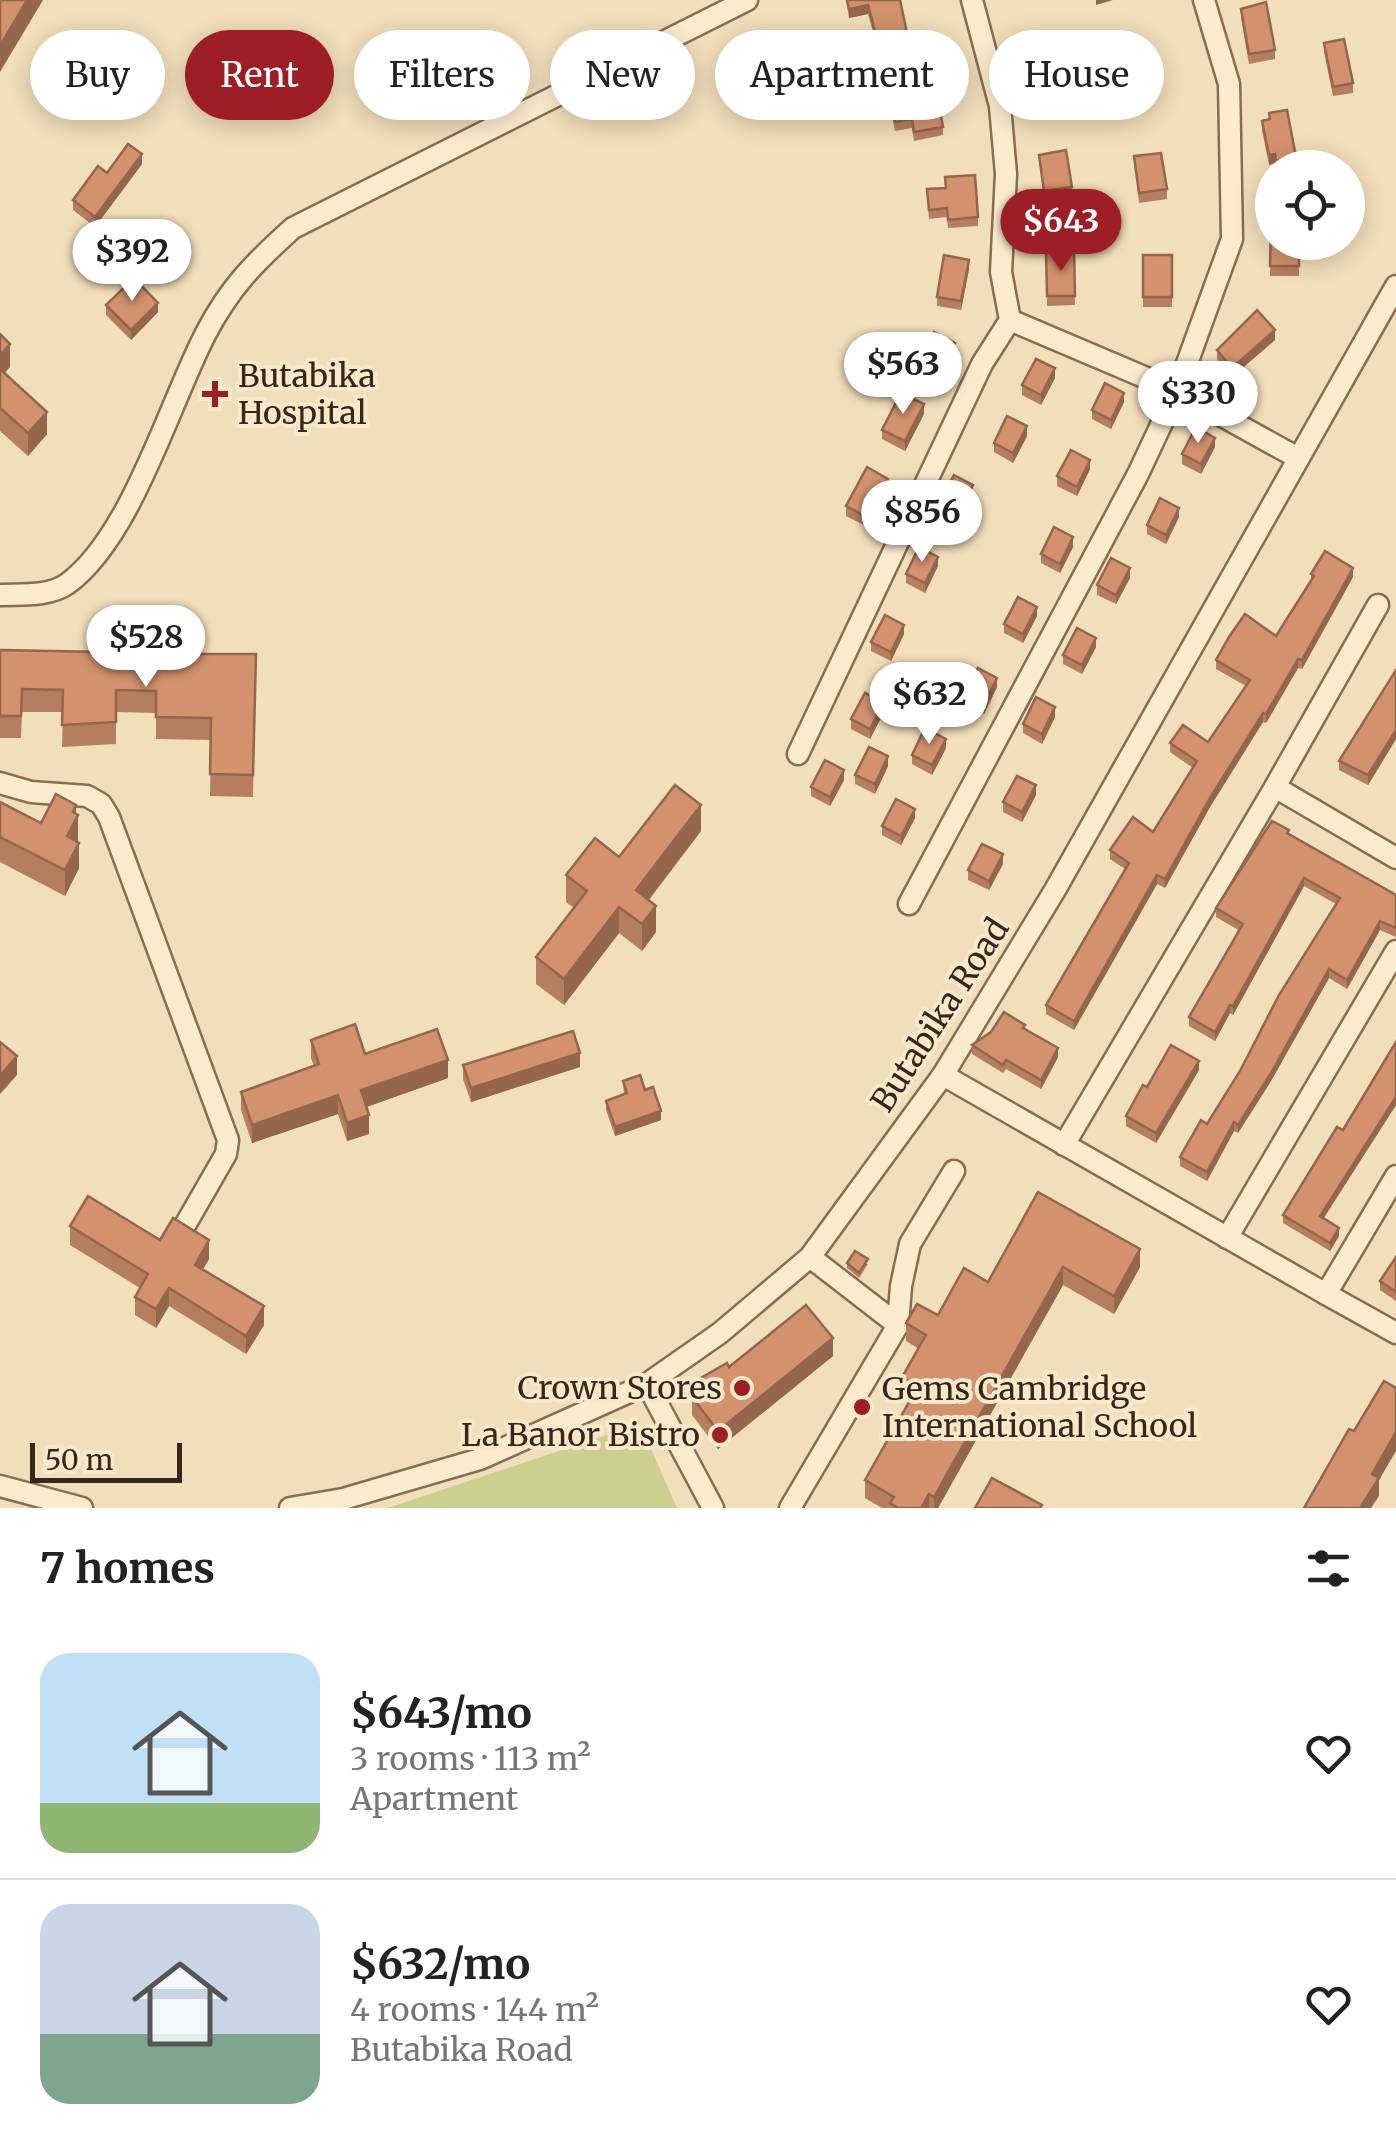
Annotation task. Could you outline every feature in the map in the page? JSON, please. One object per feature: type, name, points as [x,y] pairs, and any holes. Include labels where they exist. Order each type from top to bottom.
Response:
[{"type":"street","points":[[0,595],[36,594],[64,586],[92,561],[116,529],[207,330],[246,270],[293,228],[747,0]]},
{"type":"street","points":[[798,754],[982,364],[1010,320],[1002,272],[1006,174],[1000,106],[972,0]]},
{"type":"street","points":[[908,904],[1138,474],[1177,391],[1232,238],[1230,84],[1204,0]]},
{"type":"street","name":"Butabika Road","points":[[290,1508],[343,1499],[480,1459],[647,1384],[720,1332],[810,1257],[942,1075],[1055,890],[1396,286]]},
{"type":"street","points":[[1010,320],[1177,391],[1298,458]]},
{"type":"street","points":[[1064,1145],[1378,605]]},
{"type":"street","points":[[0,784],[31,792],[87,796],[102,804],[109,817],[228,1140],[226,1154],[184,1227]]},
{"type":"street","points":[[1275,787],[1396,858]]},
{"type":"street","points":[[1227,1238],[1396,951]]},
{"type":"street","points":[[942,1075],[1396,1332]]},
{"type":"street","points":[[790,1508],[898,1325],[910,1244],[954,1172]]},
{"type":"street","points":[[1326,1294],[1396,1176]]},
{"type":"street","points":[[810,1257],[898,1325]]},
{"type":"street","points":[[647,1384],[712,1508]]},
{"type":"street","points":[[0,1486],[58,1506],[82,1508]]},
{"type":"green space","points":[[640,1424],[677,1508],[388,1508]]},
{"type":"building","points":[[0,0],[27,0],[0,46]]},
{"type":"building","points":[[847,0],[900,0],[906,30],[875,30],[868,5],[849,9]]},
{"type":"building","points":[[1266,2],[1275,50],[1249,54],[1241,9]]},
{"type":"building","points":[[1344,39],[1353,83],[1333,87],[1324,43]]},
{"type":"building","points":[[1287,110],[1295,150],[1268,150],[1262,121],[1270,119],[1269,113]]},
{"type":"building","points":[[912,120],[942,120],[943,127],[914,132]]},
{"type":"building","points":[[128,144],[142,154],[95,217],[73,200],[98,166],[107,173]]},
{"type":"building","points":[[1066,150],[1072,187],[1044,191],[1039,155]]},
{"type":"building","points":[[1161,153],[1167,189],[1139,193],[1134,156]]},
{"type":"building","points":[[975,175],[978,217],[948,220],[947,208],[929,210],[927,189],[946,188],[945,177]]},
{"type":"building","points":[[1074,252],[1075,296],[1047,296],[1046,253]]},
{"type":"building","points":[[944,255],[969,260],[961,301],[937,297]]},
{"type":"building","points":[[1143,255],[1172,255],[1172,297],[1143,297]]},
{"type":"building","points":[[1270,260],[1299,260],[1299,266],[1270,266]]},
{"type":"building","points":[[134,278],[158,303],[131,330],[106,305]]},
{"type":"building","points":[[1257,310],[1275,330],[1232,368],[1217,350]]},
{"type":"building","points":[[934,332],[955,343],[941,370],[920,360]]},
{"type":"building","points":[[0,334],[10,344],[0,355]]},
{"type":"building","points":[[1036,359],[1055,368],[1041,395],[1022,385]]},
{"type":"building","points":[[0,369],[47,412],[28,433],[0,408]]},
{"type":"building","points":[[1105,383],[1124,393],[1111,420],[1092,410]]},
{"type":"building","points":[[901,393],[924,404],[905,441],[882,430]]},
{"type":"building","points":[[1007,416],[1027,426],[1013,453],[994,443]]},
{"type":"building","points":[[1196,427],[1215,438],[1201,464],[1182,454]]},
{"type":"building","points":[[1071,450],[1090,460],[1077,487],[1057,476]]},
{"type":"building","points":[[867,467],[888,479],[868,518],[846,506]]},
{"type":"building","points":[[954,475],[973,485],[960,512],[940,502]]},
{"type":"building","points":[[1160,498],[1179,508],[1166,535],[1147,525]]},
{"type":"building","points":[[1054,527],[1073,537],[1060,564],[1041,554]]},
{"type":"building","points":[[919,547],[938,557],[925,583],[906,574]]},
{"type":"building","points":[[1325,551],[1353,568],[1302,660],[1298,659],[1266,714],[1263,713],[1165,879],[1157,875],[1074,1021],[1046,1005],[1129,863],[1110,850],[1133,817],[1153,832],[1197,761],[1170,743],[1183,725],[1208,742],[1250,680],[1216,660],[1229,637],[1245,614],[1276,636]]},
{"type":"building","points":[[1111,558],[1130,568],[1116,595],[1097,585]]},
{"type":"building","points":[[1018,597],[1037,607],[1023,634],[1004,624]]},
{"type":"building","points":[[885,615],[904,625],[891,652],[871,642]]},
{"type":"building","points":[[174,621],[176,654],[256,654],[253,775],[210,774],[211,718],[156,717],[156,691],[116,690],[116,722],[62,725],[63,690],[22,689],[21,716],[0,716],[0,650],[160,653],[158,622]]},
{"type":"building","points":[[1077,628],[1096,638],[1082,665],[1063,655]]},
{"type":"building","points":[[978,668],[997,678],[984,704],[964,695]]},
{"type":"building","points":[[1396,670],[1396,730],[1368,775],[1339,761]]},
{"type":"building","points":[[865,693],[884,702],[870,729],[851,719]]},
{"type":"building","points":[[1036,697],[1055,707],[1042,734],[1023,724]]},
{"type":"building","points":[[925,728],[946,739],[932,765],[912,755]]},
{"type":"building","points":[[869,747],[888,756],[875,784],[855,775]]},
{"type":"building","points":[[825,760],[844,770],[830,797],[811,787]]},
{"type":"building","points":[[1017,776],[1036,785],[1022,812],[1003,802]]},
{"type":"building","points":[[675,785],[701,805],[636,890],[656,906],[642,924],[619,907],[564,979],[536,957],[587,891],[566,875],[595,838],[619,857]]},
{"type":"building","points":[[56,794],[76,805],[73,812],[78,815],[67,836],[79,843],[65,870],[0,837],[0,802],[41,823]]},
{"type":"building","points":[[896,799],[915,809],[901,836],[882,826]]},
{"type":"building","points":[[1272,821],[1396,895],[1396,928],[1380,921],[1347,980],[1329,969],[1271,1073],[1238,1125],[1234,1122],[1207,1172],[1180,1157],[1201,1120],[1207,1124],[1240,1071],[1279,995],[1340,898],[1304,878],[1215,1032],[1189,1017],[1243,924],[1216,908]]},
{"type":"building","points":[[982,844],[1003,854],[989,881],[968,870]]},
{"type":"building","points":[[1004,1012],[1058,1048],[1041,1080],[1006,1060],[1003,1065],[972,1045],[991,1032]]},
{"type":"building","points":[[355,1024],[365,1054],[437,1029],[448,1060],[361,1090],[369,1115],[347,1123],[338,1095],[252,1125],[241,1092],[319,1064],[311,1040]]},
{"type":"building","points":[[573,1031],[580,1053],[471,1088],[463,1065]]},
{"type":"building","points":[[0,1042],[17,1056],[0,1076]]},
{"type":"building","points":[[1396,1042],[1396,1097],[1320,1216],[1339,1228],[1330,1243],[1283,1215],[1337,1127],[1343,1130]]},
{"type":"building","points":[[1171,1045],[1199,1061],[1156,1133],[1126,1116]]},
{"type":"building","points":[[640,1075],[645,1090],[653,1087],[661,1111],[615,1127],[606,1101],[627,1093],[623,1081]]},
{"type":"building","points":[[1038,1192],[1140,1249],[1114,1296],[1063,1267],[934,1497],[929,1494],[921,1508],[898,1508],[890,1503],[894,1497],[865,1480],[918,1386],[902,1377],[926,1335],[906,1323],[917,1304],[938,1315],[964,1268],[988,1282]]},
{"type":"building","points":[[88,1196],[160,1240],[173,1218],[209,1240],[195,1265],[264,1306],[246,1336],[169,1288],[156,1309],[135,1297],[148,1274],[70,1226]]},
{"type":"building","points":[[855,1251],[868,1259],[859,1273],[847,1263]]},
{"type":"building","points":[[1396,1257],[1396,1292],[1380,1281]]},
{"type":"building","points":[[806,1305],[833,1338],[718,1431],[692,1397],[697,1393],[692,1383],[727,1363],[729,1367]]},
{"type":"building","points":[[1384,1381],[1396,1388],[1396,1432],[1372,1474],[1379,1478],[1360,1508],[1304,1508],[1349,1429],[1354,1431]]},
{"type":"building","points":[[992,1478],[1042,1505],[975,1508]]},
{"type":"place","name":"Butabika Hospital","points":[[215,394]]},
{"type":"place","name":"Crown Stores","points":[[742,1388]]},
{"type":"place","name":"Gems Cambridge International School","points":[[862,1407]]},
{"type":"place","name":"La Banor Bistro","points":[[720,1435]]}]
